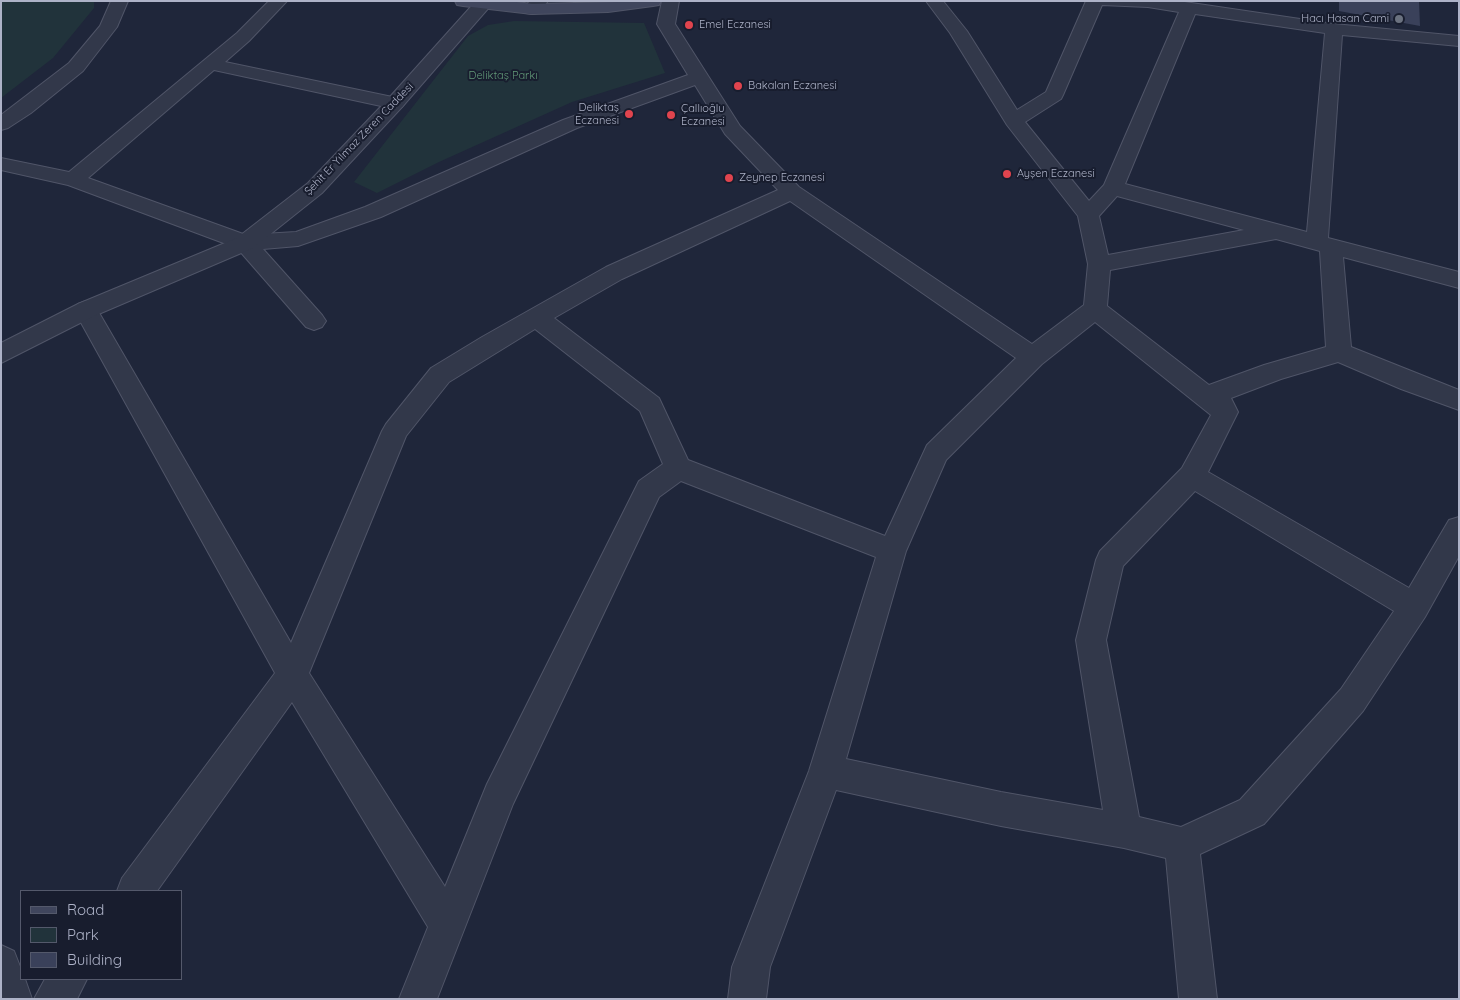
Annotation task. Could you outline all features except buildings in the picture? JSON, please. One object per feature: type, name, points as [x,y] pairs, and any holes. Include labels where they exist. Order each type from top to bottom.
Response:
[{"type":"main road","points":[[473,3],[608,7],[653,1]]},
{"type":"street","points":[[1,124],[24,109],[76,66],[108,27],[120,1]]},
{"type":"street","points":[[73,180],[243,37],[279,1]]},
{"type":"street","points":[[671,1],[666,24],[732,130],[792,192],[1033,357]]},
{"type":"street","points":[[747,999],[751,967],[826,770],[892,551],[936,453],[1033,357],[1095,309],[1099,264],[1088,215],[1014,120],[958,31],[934,1]]},
{"type":"street","points":[[1014,120],[1054,95],[1095,1]]},
{"type":"street","points":[[1106,1],[1148,2],[1334,29],[1459,41]]},
{"type":"street","name":"Şehit Er Yılmaz Zeren Caddesi","points":[[1,354],[86,310],[245,243],[315,188],[395,103],[473,3]]},
{"type":"street","points":[[1088,215],[1112,188],[1189,8]]},
{"type":"street","points":[[1334,29],[1324,244],[1339,352]]},
{"type":"street","points":[[210,64],[395,103]]},
{"type":"street","points":[[1,164],[73,180],[245,243],[298,240],[365,215],[570,124],[699,77]]},
{"type":"street","points":[[1112,188],[1459,280]]},
{"type":"street","points":[[136,890],[293,675],[396,431],[440,375],[614,272],[792,192]]},
{"type":"street","points":[[1099,264],[1278,232]]},
{"type":"street","points":[[245,243],[314,320]]},
{"type":"street","points":[[1095,309],[1226,412]]},
{"type":"street","points":[[86,310],[293,675],[447,924]]},
{"type":"street","points":[[536,317],[650,405],[678,468],[892,551]]},
{"type":"street","points":[[1226,412],[1216,393],[1272,372],[1339,352],[1459,400]]},
{"type":"street","points":[[1124,831],[1091,640],[1110,560],[1192,476],[1226,412]]},
{"type":"street","points":[[418,999],[500,796],[649,489],[678,468]]},
{"type":"street","points":[[1192,476],[1414,607]]},
{"type":"street","points":[[826,770],[1000,809],[1124,831],[1182,845],[1252,812],[1352,700],[1414,607],[1459,529]]},
{"type":"street","points":[[1182,845],[1198,999]]},
{"type":"street","points":[[1,964],[13,999]]},
{"type":"street","points":[[53,999],[67,980]]},
{"type":"green space","points":[[1,1],[94,1],[94,8],[53,58],[1,98]]},
{"type":"green space","name":"Deliktaş Parkı","points":[[514,21],[644,23],[665,73],[572,102],[439,162],[377,193],[354,182],[468,36],[488,25]]},
{"type":"place","name":"Hacı Hasan Cami","points":[[1399,19]]},
{"type":"place","name":"Emel Eczanesi","points":[[689,25]]},
{"type":"place","name":"Bakalan Eczanesi","points":[[738,86]]},
{"type":"place","name":"Deliktaş Eczanesi","points":[[629,114]]},
{"type":"place","name":"Çallıoğlu Eczanesi","points":[[671,115]]},
{"type":"place","name":"Ayşen Eczanesi","points":[[1007,174]]},
{"type":"place","name":"Zeynep Eczanesi","points":[[729,178]]}]
